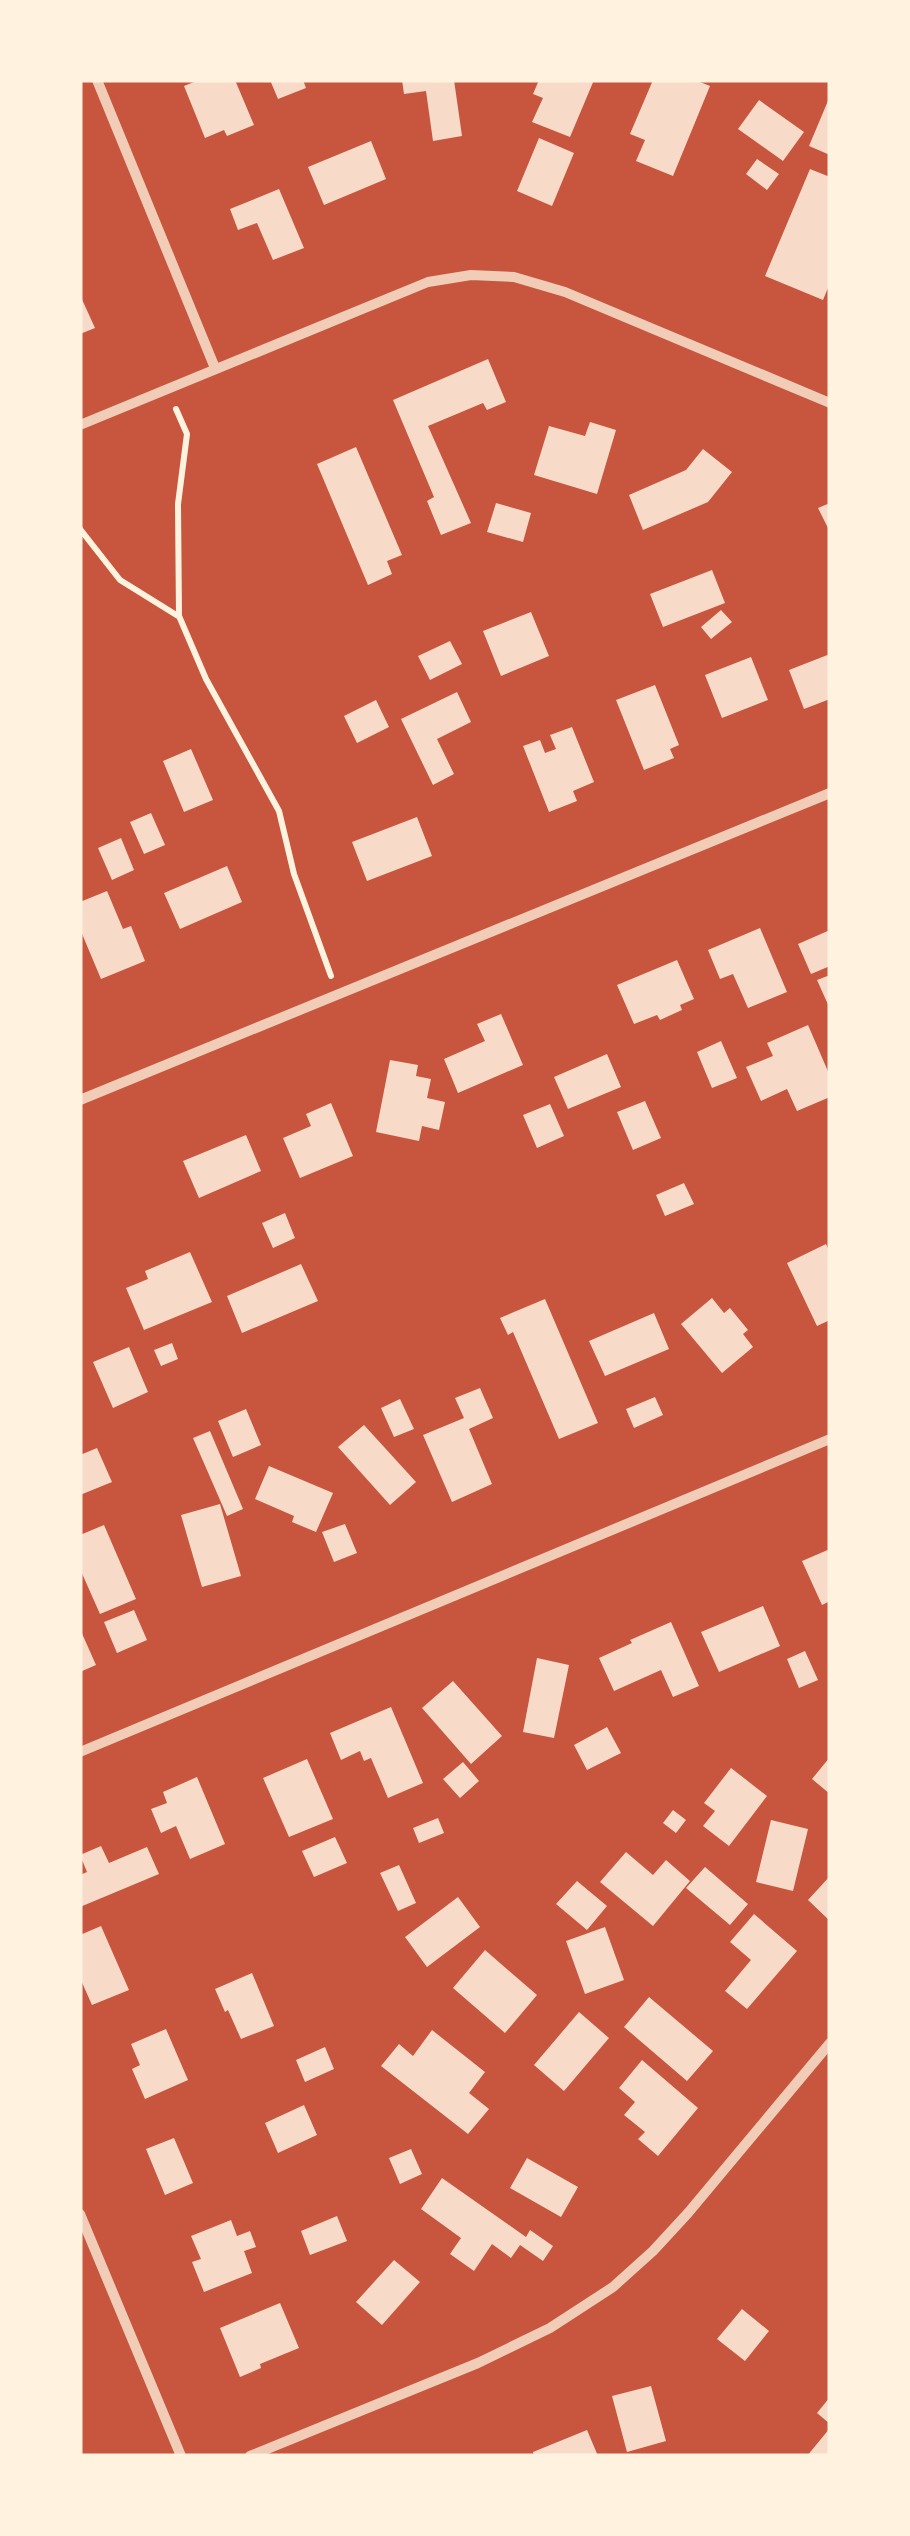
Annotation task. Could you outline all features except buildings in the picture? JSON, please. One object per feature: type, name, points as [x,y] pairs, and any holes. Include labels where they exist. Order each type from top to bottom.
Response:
[{"type":"street","points":[[96,80],[215,368]]},
{"type":"street","points":[[80,426],[428,282],[471,276],[514,277],[565,292],[830,403]]},
{"type":"street","points":[[80,1100],[830,793]]},
{"type":"street","points":[[80,1752],[830,1439]]},
{"type":"street","points":[[250,2456],[478,2363],[550,2328],[614,2288],[688,2213],[830,2043]]},
{"type":"street","points":[[80,2214],[181,2456]]},
{"type":"path","points":[[167,389],[187,434],[178,504],[179,616],[206,679],[278,812],[294,874],[338,996]]},
{"type":"path","points":[[80,529],[120,580],[179,616]]}]
